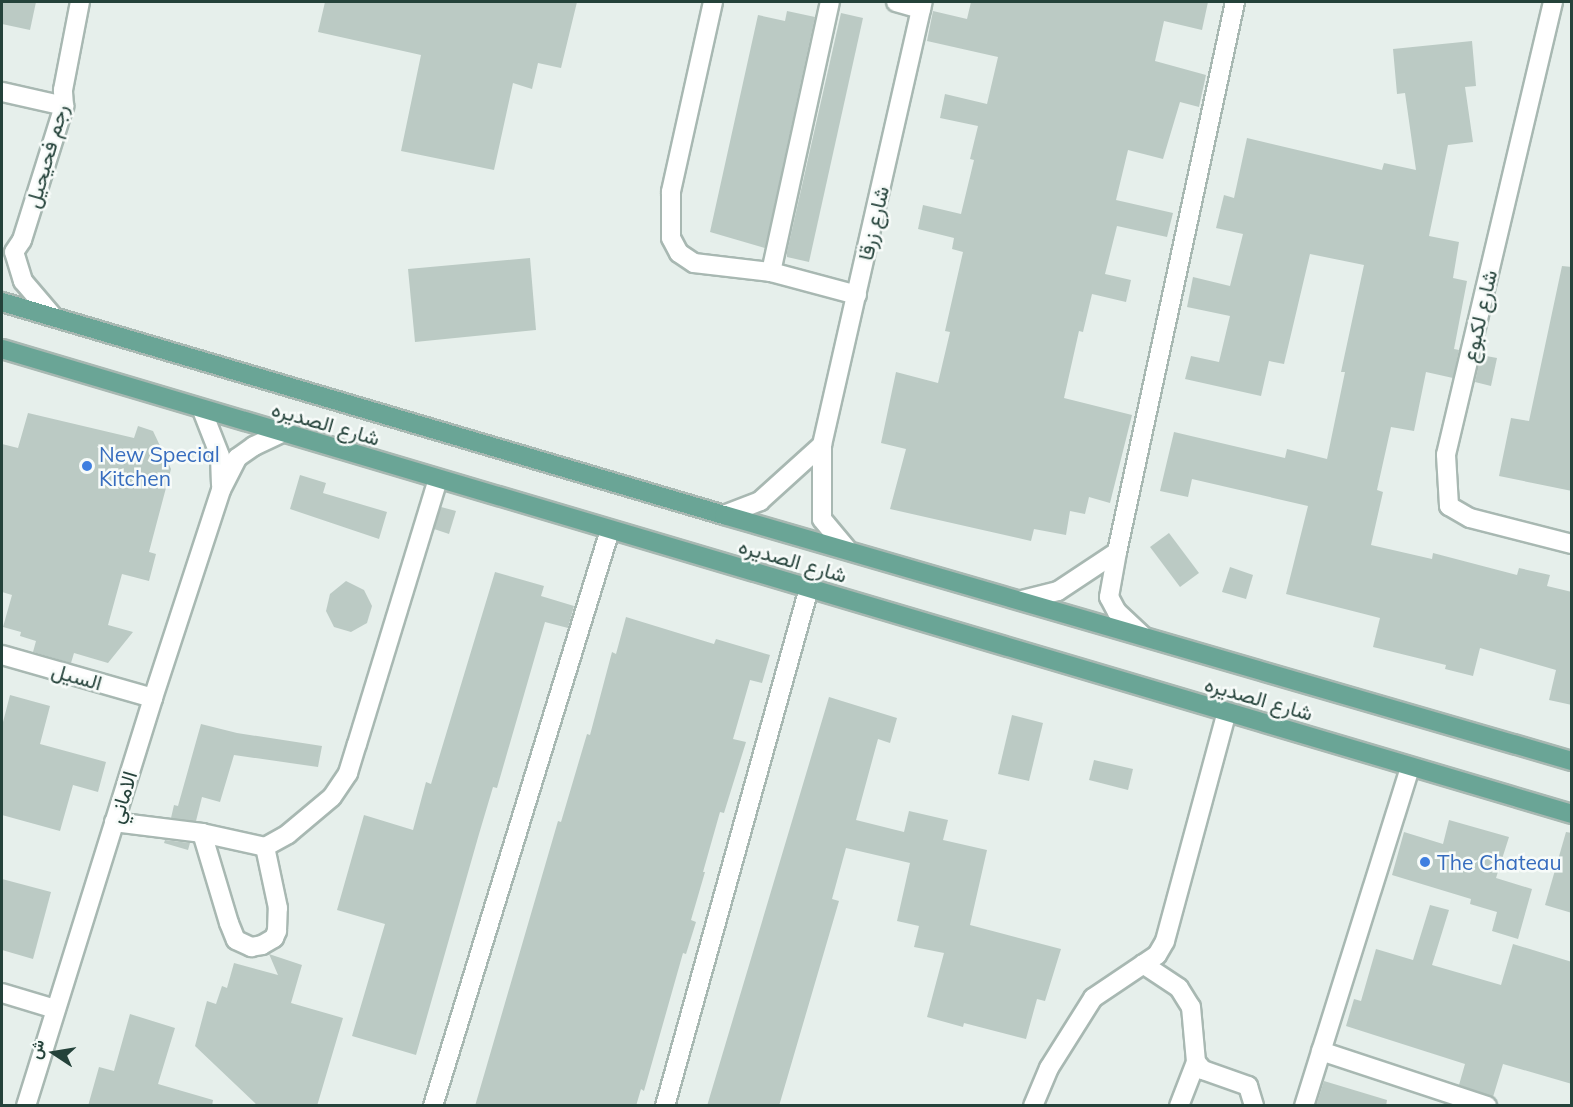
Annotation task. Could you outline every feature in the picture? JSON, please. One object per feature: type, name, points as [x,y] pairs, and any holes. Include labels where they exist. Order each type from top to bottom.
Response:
[{"type":"main road","name":"شارع الصديره","points":[[2,302],[724,515],[1572,761]]},
{"type":"main road","name":"شارع الصديره","points":[[2,349],[1572,814]]},
{"type":"street","name":"رجم فحيحيل","points":[[52,315],[31,294],[17,267],[14,252],[22,240],[64,106],[63,90],[80,2]]},
{"type":"street","points":[[713,2],[671,192],[670,238],[679,253],[694,262],[771,272],[857,295]]},
{"type":"street","points":[[771,272],[830,2]]},
{"type":"street","points":[[896,2],[922,5]]},
{"type":"street","points":[[1142,635],[1117,612],[1109,597],[1116,552],[1235,2]]},
{"type":"street","name":"شارع لكبوع","points":[[1553,2],[1446,455],[1449,506],[1470,518],[1572,544]]},
{"type":"street","name":"شارع زرقا","points":[[846,549],[822,519],[822,444],[922,5]]},
{"type":"street","points":[[2,92],[64,106]]},
{"type":"street","points":[[2,253],[22,240]]},
{"type":"street","name":"الاماني","points":[[202,410],[220,456],[221,490]]},
{"type":"street","name":"الاماني","points":[[26,1106],[153,698],[221,490],[237,458],[254,446],[282,433]]},
{"type":"street","points":[[724,515],[760,501],[822,444]]},
{"type":"street","points":[[114,822],[202,833],[265,847],[288,834],[332,797],[348,773],[438,479]]},
{"type":"street","points":[[433,1106],[610,530]]},
{"type":"street","points":[[1022,600],[1058,591],[1116,552]]},
{"type":"street","points":[[665,1106],[809,588]]},
{"type":"street","name":"السيل","points":[[2,655],[153,698]]},
{"type":"street","points":[[1033,1106],[1049,1068],[1093,998],[1157,955],[1165,942],[1227,712]]},
{"type":"street","points":[[1304,1106],[1410,767]]},
{"type":"street","points":[[202,833],[236,940],[251,947],[262,945],[273,938],[277,931],[278,908],[265,847]]},
{"type":"street","points":[[1143,964],[1179,988],[1191,1007],[1196,1062],[1179,1106]]},
{"type":"street","points":[[2,993],[55,1009]]},
{"type":"street","points":[[1321,1051],[1487,1106]]},
{"type":"street","points":[[1196,1062],[1203,1071],[1248,1086],[1254,1106]]},
{"type":"building","points":[[2,2],[36,2],[30,30],[2,24]]},
{"type":"building","points":[[325,2],[577,2],[561,68],[538,63],[532,89],[513,83],[494,170],[401,151],[421,55],[318,32]]},
{"type":"building","points":[[971,2],[1208,2],[1202,30],[1164,21],[1155,61],[1206,75],[1199,107],[1180,102],[1163,159],[1128,150],[1116,200],[1173,213],[1167,237],[1117,226],[1105,274],[1131,280],[1126,302],[1092,294],[1083,332],[1079,331],[1064,398],[1132,415],[1110,503],[1089,497],[1085,514],[1070,511],[1066,535],[1034,529],[1031,541],[890,509],[906,449],[881,443],[896,372],[938,383],[950,332],[945,331],[963,252],[952,249],[954,238],[918,229],[923,205],[961,214],[974,160],[970,159],[978,126],[940,118],[945,94],[987,104],[998,57],[927,41],[933,11],[967,19]]},
{"type":"building","points":[[787,11],[815,17],[765,248],[710,232],[758,15],[785,21]]},
{"type":"building","points":[[841,13],[863,18],[809,262],[787,257],[787,252]]},
{"type":"building","points":[[1472,41],[1476,86],[1465,87],[1473,142],[1448,145],[1429,236],[1459,242],[1453,278],[1467,281],[1454,349],[1459,350],[1453,378],[1426,372],[1414,431],[1391,427],[1377,490],[1383,492],[1371,545],[1432,559],[1433,553],[1517,575],[1519,568],[1550,575],[1547,586],[1572,592],[1572,705],[1549,700],[1556,670],[1480,648],[1473,676],[1445,669],[1446,665],[1373,647],[1380,618],[1286,594],[1308,506],[1192,479],[1188,497],[1160,491],[1174,432],[1285,458],[1287,449],[1327,459],[1345,372],[1341,372],[1364,265],[1310,254],[1284,364],[1269,361],[1261,396],[1185,379],[1191,356],[1219,362],[1230,316],[1187,307],[1193,277],[1230,286],[1243,234],[1216,228],[1224,195],[1234,198],[1247,138],[1382,170],[1384,163],[1416,170],[1405,93],[1397,94],[1393,49]]},
{"type":"building","points":[[530,258],[536,330],[415,342],[408,269]]},
{"type":"building","points":[[1562,266],[1572,267],[1572,491],[1499,476],[1511,418],[1529,421]]},
{"type":"building","points":[[1481,355],[1497,358],[1491,386],[1475,382]]},
{"type":"building","points":[[28,413],[134,438],[138,426],[153,431],[171,469],[149,552],[156,554],[149,581],[122,574],[108,625],[133,632],[108,663],[74,653],[71,663],[33,652],[36,641],[20,636],[21,632],[3,627],[12,595],[2,592],[2,444],[18,448]]},
{"type":"building","points":[[300,475],[326,483],[323,493],[387,512],[379,539],[290,509]]},
{"type":"building","points":[[441,507],[456,511],[449,534],[434,529]]},
{"type":"building","points":[[1169,533],[1199,573],[1180,587],[1150,547]]},
{"type":"building","points":[[1230,567],[1253,575],[1246,599],[1222,592]]},
{"type":"building","points":[[495,572],[544,586],[541,596],[574,606],[568,628],[545,622],[497,788],[493,787],[416,1055],[352,1036],[385,924],[337,910],[364,815],[413,830],[426,782],[431,784]]},
{"type":"building","points":[[346,581],[364,590],[372,606],[367,623],[351,632],[334,627],[326,611],[330,594]]},
{"type":"building","points":[[626,617],[714,644],[716,639],[770,655],[762,683],[750,680],[733,739],[746,742],[724,813],[720,812],[691,920],[696,922],[686,954],[683,953],[644,1091],[641,1089],[636,1106],[475,1106],[558,821],[561,822],[587,734],[590,735],[612,652],[616,654]]},
{"type":"building","points":[[10,695],[50,706],[40,744],[106,762],[98,792],[73,785],[60,831],[2,815],[2,726]]},
{"type":"building","points":[[829,697],[897,718],[890,743],[878,739],[856,820],[904,832],[909,811],[948,820],[943,840],[987,850],[970,925],[1061,949],[1045,1001],[1037,999],[1026,1039],[964,1023],[963,1027],[927,1017],[944,953],[914,947],[919,926],[897,921],[910,863],[846,848],[832,899],[839,901],[779,1106],[707,1106]]},
{"type":"building","points":[[1012,715],[1043,723],[1029,781],[998,774]]},
{"type":"building","points":[[201,724],[237,733],[322,746],[318,767],[234,755],[220,802],[202,797],[196,821],[171,818],[174,805],[178,806]]},
{"type":"building","points":[[1094,760],[1133,769],[1128,790],[1089,780]]},
{"type":"building","points":[[1449,820],[1509,837],[1496,878],[1532,889],[1518,939],[1492,931],[1497,912],[1470,904],[1471,899],[1392,875],[1404,832],[1443,844]]},
{"type":"building","points":[[1566,832],[1572,833],[1572,913],[1545,905]]},
{"type":"building","points":[[165,840],[190,843],[188,850],[164,843]]},
{"type":"building","points":[[2,879],[51,892],[33,959],[2,950]]},
{"type":"building","points":[[1430,905],[1449,910],[1432,965],[1501,985],[1513,944],[1572,962],[1572,1084],[1503,1064],[1493,1097],[1459,1085],[1465,1064],[1346,1026],[1354,999],[1361,1001],[1376,949],[1413,960]]},
{"type":"building","points":[[269,954],[302,965],[291,1003],[343,1018],[317,1106],[258,1106],[195,1046],[207,1001],[216,1004],[222,986],[227,988],[234,963],[278,975]]},
{"type":"building","points":[[130,1014],[175,1028],[158,1084],[213,1100],[212,1106],[88,1106],[99,1067],[114,1071]]},
{"type":"building","points":[[1324,1081],[1387,1100],[1386,1106],[1316,1106]]},
{"type":"place","name":"New Special Kitchen","points":[[87,466]]},
{"type":"place","name":"The Chateau","points":[[1425,862]]}]
